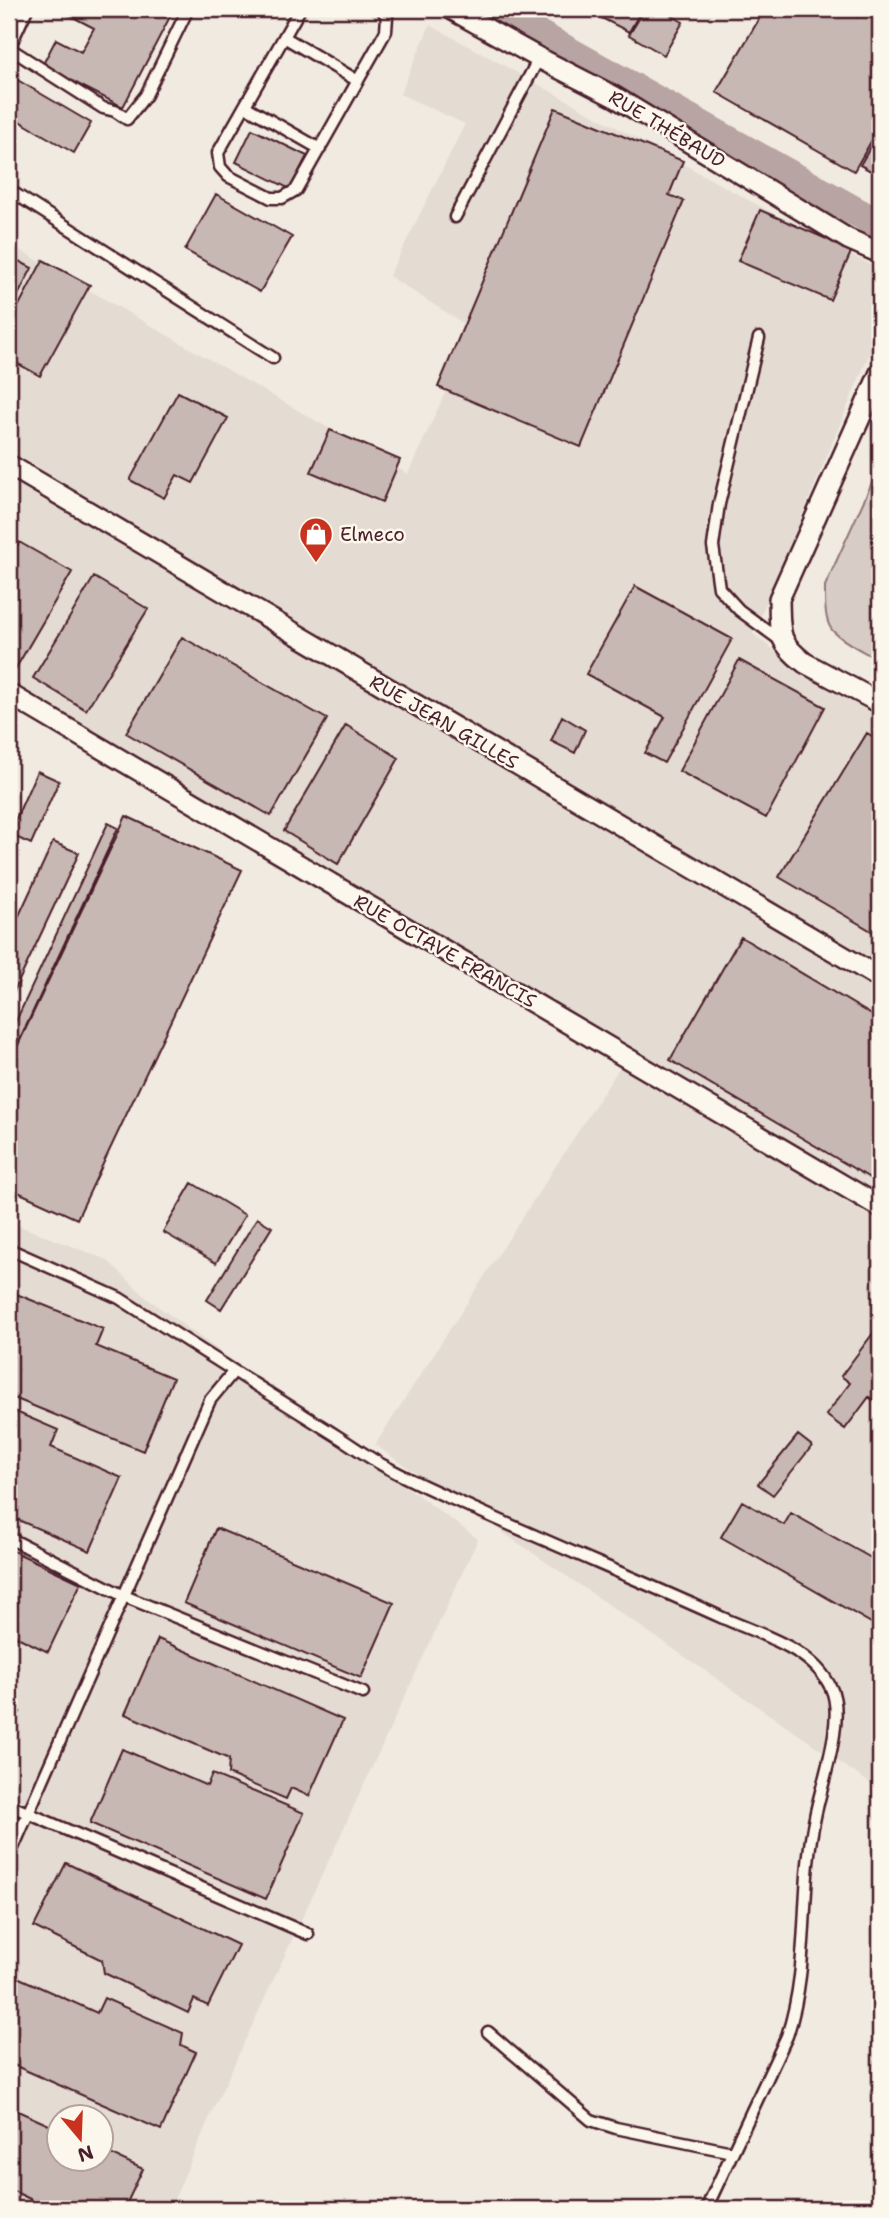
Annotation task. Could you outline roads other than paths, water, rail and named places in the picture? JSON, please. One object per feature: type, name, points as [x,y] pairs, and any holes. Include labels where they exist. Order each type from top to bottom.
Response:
[{"type":"street","name":"RUE THÉBAUD","points":[[451,9],[615,97],[848,239],[880,253]]},
{"type":"street","points":[[880,373],[779,599],[783,643],[805,663],[880,703]]},
{"type":"street","name":"RUE JEAN GILLES","points":[[9,465],[880,978]]},
{"type":"street","name":"RUE OCTAVE FRANCIS","points":[[9,694],[880,1207]]},
{"type":"lane","points":[[27,9],[9,48],[103,108],[115,111],[127,119],[146,95],[188,9]]},
{"type":"lane","points":[[300,9],[218,153],[220,167],[228,176],[271,198],[282,198],[296,190],[386,31],[387,17],[382,9]]},
{"type":"lane","points":[[284,37],[358,80]]},
{"type":"lane","points":[[455,216],[539,58]]},
{"type":"lane","points":[[246,106],[320,149]]},
{"type":"lane","points":[[9,190],[273,358]]},
{"type":"lane","points":[[759,338],[719,504],[713,546],[719,588],[738,610],[783,643]]},
{"type":"lane","points":[[9,1249],[119,1298],[384,1466],[564,1550],[799,1652],[815,1664],[826,1679],[833,1691],[837,1710],[824,1782],[814,1818],[804,1950],[796,2009],[787,2036],[706,2209]]},
{"type":"lane","points":[[9,1857],[210,1400],[234,1371]]},
{"type":"lane","points":[[9,1538],[124,1596],[363,1693]]},
{"type":"lane","points":[[9,1805],[309,1934]]},
{"type":"lane","points":[[488,2032],[591,2120],[616,2128],[732,2152]]},
{"type":"waterway","points":[[492,9],[880,225]]},
{"type":"place","name":"Elmeco","points":[[316,564]]}]
